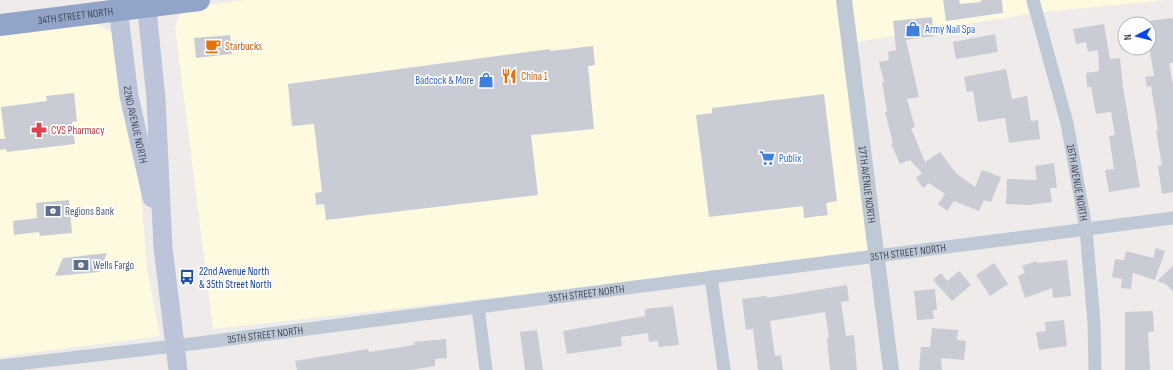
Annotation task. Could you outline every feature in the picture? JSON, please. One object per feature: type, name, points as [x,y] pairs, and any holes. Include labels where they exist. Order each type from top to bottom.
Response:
[{"type":"highway","name":"34TH STREET NORTH","points":[[0,25],[118,5],[199,0]]},
{"type":"main road","name":"22ND AVENUE NORTH","points":[[146,3],[156,99],[163,248],[178,370]]},
{"type":"main road","name":"22ND AVENUE NORTH","points":[[118,5],[129,96],[163,248]]},
{"type":"street","name":"17TH AVENUE NORTH","points":[[844,0],[891,370]]},
{"type":"street","name":"16TH AVENUE NORTH","points":[[1033,0],[1067,123],[1086,229],[1094,323],[1095,370]]},
{"type":"street","name":"35TH STREET NORTH","points":[[0,366],[25,367],[175,346],[876,255],[1173,218]]},
{"type":"street","points":[[711,277],[724,370]]},
{"type":"street","points":[[478,307],[486,370]]},
{"type":"shaded area","points":[[246,0],[837,0],[869,250],[544,292],[213,329],[175,27],[183,8]]},
{"type":"shaded area","points":[[850,0],[1026,0],[1029,14],[857,42]]},
{"type":"shaded area","points":[[1040,0],[1166,0],[1043,12]]},
{"type":"shaded area","points":[[87,20],[112,32],[139,173],[147,269],[160,336],[0,357],[0,31]]},
{"type":"building","points":[[943,0],[959,0],[960,4],[981,2],[981,0],[1002,0],[1003,13],[946,21]]},
{"type":"building","points":[[932,17],[934,36],[906,40],[919,97],[907,99],[915,127],[911,128],[925,162],[940,152],[956,173],[975,187],[982,170],[1001,177],[991,202],[984,200],[979,211],[954,201],[947,211],[938,204],[945,194],[929,183],[923,188],[916,178],[922,173],[910,160],[900,164],[891,144],[893,143],[885,112],[887,112],[882,82],[884,82],[879,62],[889,60],[888,52],[896,50],[893,21]]},
{"type":"building","points":[[1173,18],[1173,63],[1169,63],[1173,85],[1173,192],[1162,194],[1158,166],[1162,165],[1156,130],[1158,130],[1151,86],[1147,87],[1145,77],[1154,76],[1151,56],[1157,56],[1157,20]]},
{"type":"building","points":[[1104,24],[1110,59],[1120,58],[1123,87],[1140,187],[1109,192],[1105,170],[1114,169],[1109,136],[1115,135],[1111,112],[1096,114],[1091,87],[1087,87],[1086,73],[1099,71],[1098,50],[1088,52],[1086,42],[1076,44],[1073,29]]},
{"type":"building","points":[[995,34],[998,52],[956,59],[953,42]]},
{"type":"building","name":"Starbucks","points":[[230,35],[232,54],[196,58],[194,38]]},
{"type":"building","points":[[593,46],[595,65],[588,66],[594,129],[531,135],[538,195],[326,220],[324,204],[316,205],[315,193],[322,192],[314,124],[292,126],[288,84],[550,49],[550,51]]},
{"type":"building","points":[[1006,69],[1012,99],[1027,96],[1031,121],[1038,120],[1040,139],[1009,143],[1005,118],[978,122],[973,91],[967,92],[964,77]]},
{"type":"building","name":"CVS Pharmacy","points":[[74,93],[77,121],[72,122],[75,144],[7,152],[6,149],[0,150],[0,139],[5,139],[1,107],[47,101],[46,96]]},
{"type":"building","name":"Publix","points":[[824,94],[837,201],[826,203],[828,215],[804,218],[803,206],[709,217],[696,115],[712,113],[712,108]]},
{"type":"building","points":[[1054,163],[1057,188],[1050,188],[1052,202],[1030,205],[1006,204],[1007,179],[1037,180],[1035,166]]},
{"type":"building","name":"Regions Bank","points":[[69,200],[72,233],[40,236],[39,232],[14,235],[13,221],[37,218],[36,203]]},
{"type":"building","points":[[1156,248],[1165,251],[1155,280],[1133,273],[1131,289],[1121,288],[1122,279],[1112,277],[1115,259],[1124,260],[1126,251],[1153,258]]},
{"type":"building","name":"Wells Fargo","points":[[107,253],[99,272],[55,276],[63,258]]},
{"type":"building","points":[[1067,260],[1071,296],[1053,298],[1052,288],[1025,298],[1018,276],[1025,273],[1022,266],[1036,261],[1037,263]]},
{"type":"building","points":[[994,263],[1008,284],[990,296],[976,275]]},
{"type":"building","points":[[1173,266],[1173,291],[1166,284],[1157,281]]},
{"type":"building","points":[[959,271],[971,285],[952,301],[933,280],[941,273],[947,281]]},
{"type":"building","points":[[847,285],[849,301],[841,302],[846,336],[854,335],[857,370],[830,370],[827,338],[829,337],[825,312],[770,321],[775,356],[781,355],[783,370],[758,370],[753,329],[746,330],[742,299],[767,296],[767,298]]},
{"type":"building","points":[[935,289],[937,310],[933,310],[934,319],[917,320],[914,291]]},
{"type":"building","points":[[673,306],[679,345],[659,347],[658,341],[649,342],[648,333],[621,337],[622,346],[567,354],[563,331],[645,316],[645,309]]},
{"type":"building","points":[[1153,311],[1154,331],[1148,332],[1150,370],[1125,370],[1125,312]]},
{"type":"building","points":[[1064,320],[1067,346],[1039,350],[1036,332],[1046,331],[1045,322]]},
{"type":"building","points":[[932,328],[958,330],[957,340],[966,341],[964,360],[941,358],[942,370],[919,370],[921,347],[930,347]]},
{"type":"building","points":[[537,330],[543,370],[525,370],[520,332]]},
{"type":"building","points":[[446,339],[447,358],[435,359],[435,366],[411,370],[297,370],[295,361],[368,349],[369,352],[414,345],[414,342]]},
{"type":"place","name":"Army Nail Spa","points":[[913,29]]},
{"type":"place","name":"Starbucks","points":[[213,46]]},
{"type":"place","name":"China 1","points":[[509,76]]},
{"type":"place","name":"Badcock & More","points":[[486,80]]},
{"type":"place","name":"CVS Pharmacy","points":[[39,130]]},
{"type":"place","name":"Publix","points":[[767,158]]},
{"type":"place","name":"Regions Bank","points":[[53,211]]},
{"type":"place","name":"Wells Fargo","points":[[81,265]]},
{"type":"place","name":"22nd Avenue North & 35th Street North","points":[[187,277]]}]
